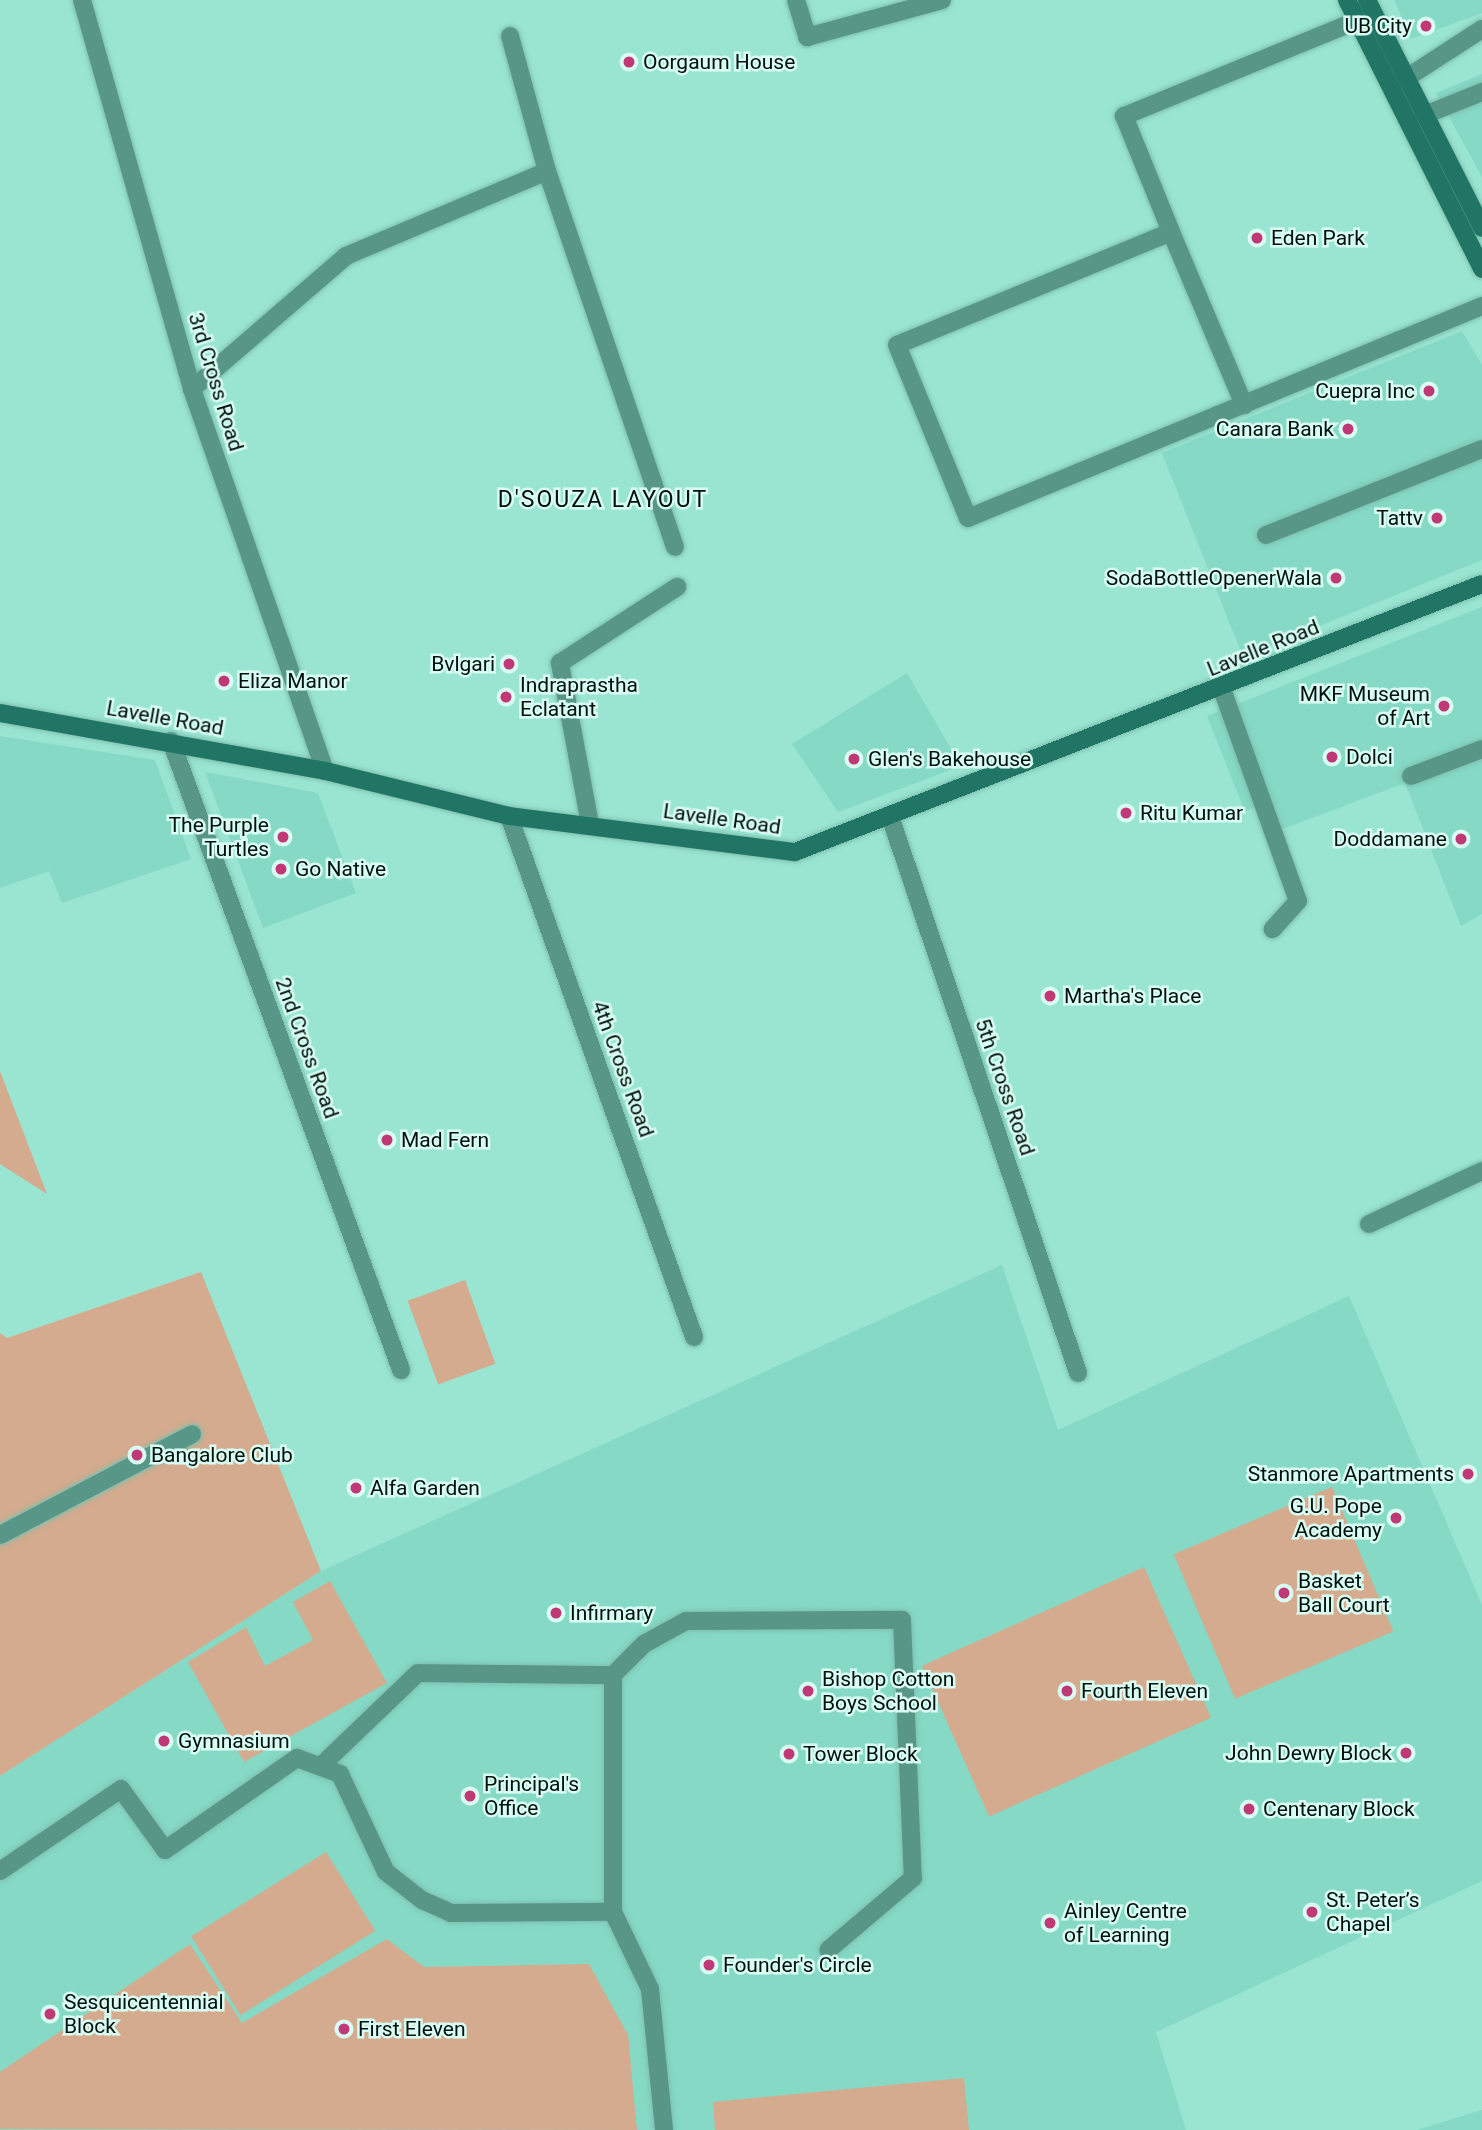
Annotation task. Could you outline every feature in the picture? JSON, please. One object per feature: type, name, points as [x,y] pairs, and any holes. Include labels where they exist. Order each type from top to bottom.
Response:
[{"type":"street","name":"3rd Cross Road","points":[[82,0],[192,389],[325,771]]},
{"type":"street","points":[[796,0],[807,37],[942,0]]},
{"type":"street","points":[[1348,0],[1356,21],[1482,270]]},
{"type":"street","points":[[1367,0],[1422,116],[1482,228]]},
{"type":"street","points":[[1244,405],[1124,116],[1356,21]]},
{"type":"street","points":[[1405,79],[1482,29]]},
{"type":"street","points":[[510,36],[547,171],[675,547]]},
{"type":"street","points":[[1422,116],[1482,92]]},
{"type":"street","points":[[192,389],[345,257],[547,171]]},
{"type":"street","points":[[1171,232],[897,345],[968,518],[1482,306]]},
{"type":"street","points":[[1266,535],[1482,449]]},
{"type":"street","name":"Lavelle Road","points":[[0,713],[171,741],[325,771],[509,816],[590,824],[795,852],[1222,689],[1482,584]]},
{"type":"street","points":[[590,824],[560,663],[677,587]]},
{"type":"street","points":[[1222,689],[1298,901],[1273,929]]},
{"type":"street","name":"2nd Cross Road","points":[[171,741],[401,1370]]},
{"type":"street","points":[[1411,776],[1482,749]]},
{"type":"street","name":"4th Cross Road","points":[[509,816],[695,1338]]},
{"type":"street","name":"5th Cross Road","points":[[890,816],[1077,1373]]},
{"type":"street","points":[[1369,1224],[1482,1171]]},
{"type":"street","points":[[0,1535],[192,1434]]},
{"type":"street","points":[[664,2130],[650,1989],[613,1912],[613,1675],[644,1644],[685,1621],[902,1620],[913,1878],[828,1951]]},
{"type":"street","points":[[324,1763],[418,1673],[613,1675]]},
{"type":"street","points":[[0,1871],[121,1789],[165,1850],[297,1758],[324,1763],[340,1774],[386,1872],[422,1900],[451,1913],[613,1912]]},
{"type":"shaded area","name":"UB City","points":[[1394,0],[1482,0],[1482,13],[1411,39]]},
{"type":"shaded area","points":[[1482,74],[1482,177],[1436,93]]},
{"type":"shaded area","points":[[1462,331],[1482,365],[1482,560],[1243,657],[1162,453]]},
{"type":"shaded area","points":[[1482,607],[1482,914],[1461,926],[1405,783],[1280,830],[1269,801],[1245,812],[1207,716]]},
{"type":"shaded area","points":[[907,673],[961,766],[838,812],[792,744]]},
{"type":"shaded area","points":[[0,736],[155,760],[191,859],[62,903],[49,871],[0,888]]},
{"type":"shaded area","points":[[205,772],[318,793],[356,893],[263,928]]},
{"type":"shaded area","points":[[0,1071],[47,1194],[0,1164]]},
{"type":"shaded area","name":"Bishop Cotton Boys School","points":[[1002,1265],[1058,1430],[1349,1296],[1482,1605],[1482,1881],[1156,2032],[1186,2130],[0,2130],[0,1776],[321,1571]]},
{"type":"shaded area","name":"Bangalore Club","points":[[201,1272],[321,1571],[0,1776],[0,1333],[7,1338]]},
{"type":"shaded area","points":[[465,1280],[495,1364],[438,1384],[408,1301]]},
{"type":"shaded area","name":"Basket Ball Court","points":[[1332,1487],[1393,1632],[1235,1699],[1174,1554]]},
{"type":"shaded area","name":"Fourth Eleven","points":[[1144,1567],[1211,1718],[989,1817],[922,1666]]},
{"type":"shaded area","points":[[330,1581],[387,1683],[244,1762],[188,1662],[246,1627],[265,1666],[313,1640],[293,1602]]},
{"type":"shaded area","points":[[326,1852],[375,1931],[240,2015],[191,1936]]},
{"type":"shaded area","name":"First Eleven","points":[[387,1939],[424,1967],[589,1964],[628,2035],[637,2130],[0,2129],[0,2072],[190,1944],[242,2023]]},
{"type":"shaded area","points":[[964,2078],[969,2130],[715,2130],[713,2102]]},
{"type":"shaded area","points":[[1482,2110],[1482,2130],[1417,2130]]},
{"type":"place","name":"UB City","points":[[1426,26]]},
{"type":"place","name":"Oorgaum House","points":[[629,62]]},
{"type":"place","name":"Eden Park","points":[[1257,238]]},
{"type":"place","name":"Cuepra Inc","points":[[1429,391]]},
{"type":"place","name":"Canara Bank","points":[[1348,429]]},
{"type":"place","name":"Tattv","points":[[1437,518]]},
{"type":"place","name":"SodaBottleOpenerWala","points":[[1336,578]]},
{"type":"place","name":"Bvlgari","points":[[509,664]]},
{"type":"place","name":"Eliza Manor","points":[[224,681]]},
{"type":"place","name":"Indraprastha Eclatant","points":[[506,697]]},
{"type":"place","name":"MKF Museum of Art","points":[[1444,706]]},
{"type":"place","name":"Dolci","points":[[1332,757]]},
{"type":"place","name":"Glen's Bakehouse","points":[[854,759]]},
{"type":"place","name":"Ritu Kumar","points":[[1126,813]]},
{"type":"place","name":"The Purple Turtles","points":[[283,837]]},
{"type":"place","name":"Doddamane","points":[[1461,839]]},
{"type":"place","name":"Go Native","points":[[281,869]]},
{"type":"place","name":"Martha's Place","points":[[1050,996]]},
{"type":"place","name":"Mad Fern","points":[[387,1140]]},
{"type":"place","name":"Bangalore Club","points":[[137,1455]]},
{"type":"place","name":"Stanmore Apartments","points":[[1468,1474]]},
{"type":"place","name":"Alfa Garden","points":[[356,1488]]},
{"type":"place","name":"G.U. Pope Academy","points":[[1396,1518]]},
{"type":"place","name":"Basket Ball Court","points":[[1284,1593]]},
{"type":"place","name":"Infirmary","points":[[556,1613]]},
{"type":"place","name":"Bishop Cotton Boys School","points":[[808,1691]]},
{"type":"place","name":"Fourth Eleven","points":[[1067,1691]]},
{"type":"place","name":"Gymnasium","points":[[164,1741]]},
{"type":"place","name":"John Dewry Block","points":[[1406,1753]]},
{"type":"place","name":"Tower Block","points":[[789,1754]]},
{"type":"place","name":"Principal's Office","points":[[470,1796]]},
{"type":"place","name":"Centenary Block","points":[[1249,1809]]},
{"type":"place","name":"St. Peter’s Chapel","points":[[1312,1912]]},
{"type":"place","name":"Ainley Centre of Learning","points":[[1050,1923]]},
{"type":"place","name":"Founder's Circle","points":[[709,1965]]},
{"type":"place","name":"Sesquicentennial Block","points":[[50,2014]]},
{"type":"place","name":"First Eleven","points":[[344,2029]]},
{"type":"district","name":"D'SOUZA LAYOUT","points":[[603,500]]}]
